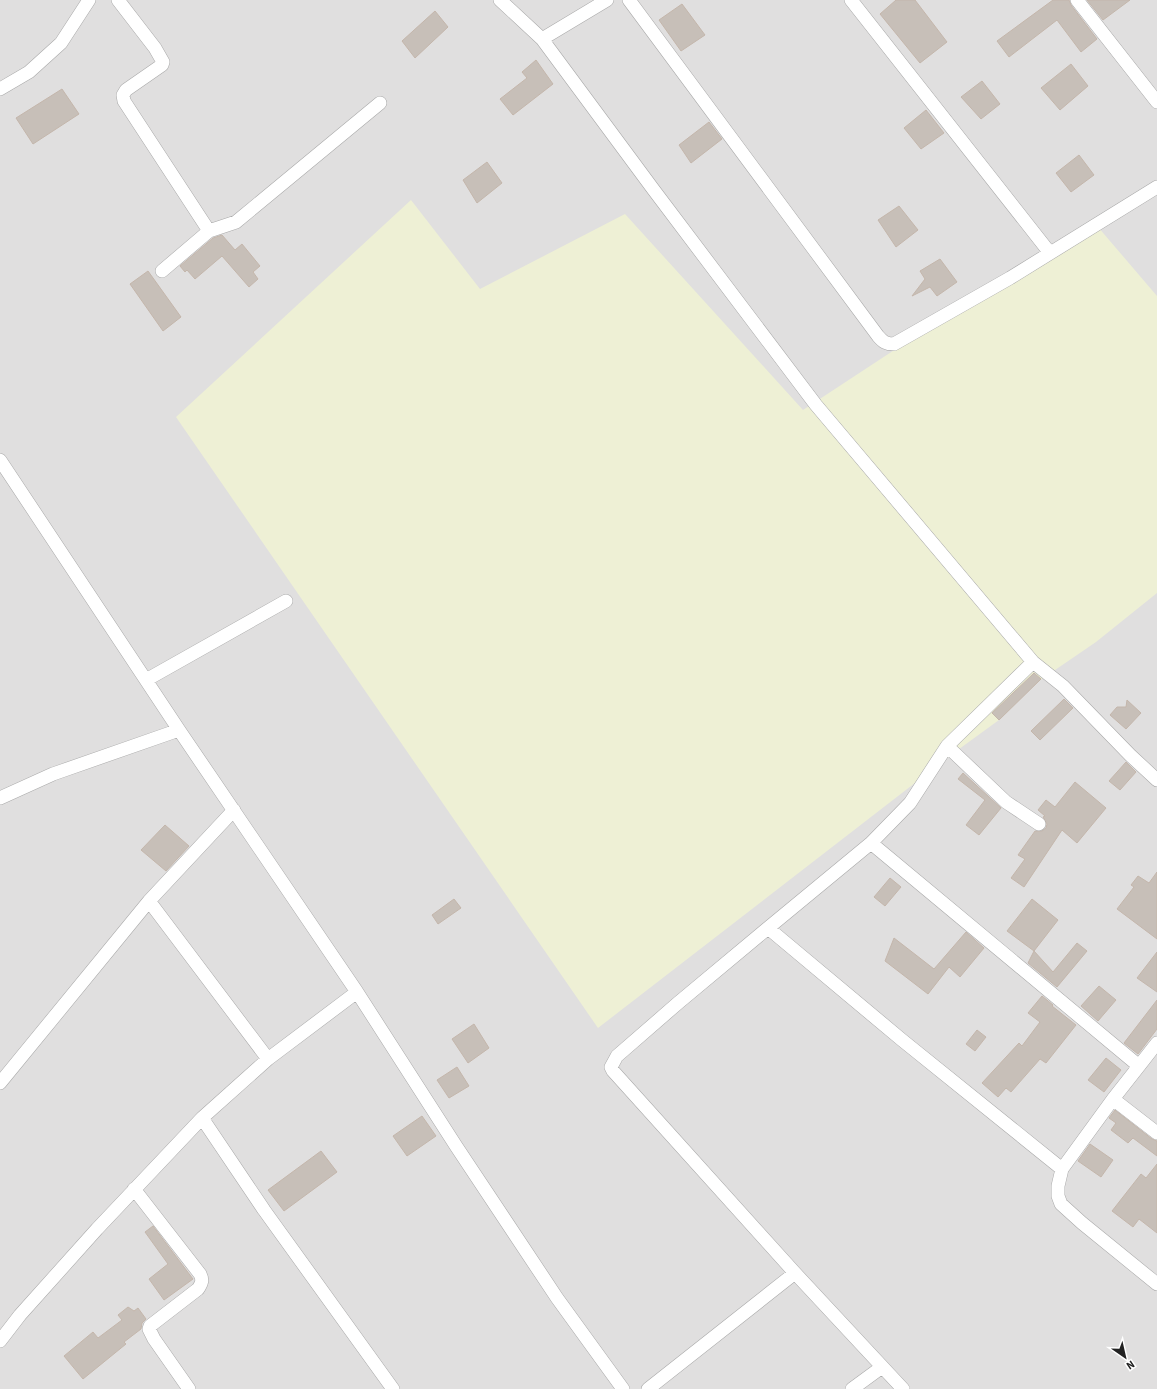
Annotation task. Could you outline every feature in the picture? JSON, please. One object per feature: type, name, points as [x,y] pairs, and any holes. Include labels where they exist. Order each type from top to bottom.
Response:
[{"type":"street","points":[[0,90],[29,72],[61,43],[89,0]]},
{"type":"street","points":[[118,0],[155,48],[163,62],[162,65],[126,90],[123,95],[124,101],[209,231]]},
{"type":"street","points":[[500,0],[542,39],[816,405],[1033,662],[1062,686],[1130,755],[1157,780]]},
{"type":"street","points":[[542,39],[607,0]]},
{"type":"street","points":[[629,0],[883,341],[888,344],[894,344],[991,289],[1157,187]]},
{"type":"street","points":[[851,0],[1050,253]]},
{"type":"street","points":[[1076,0],[1157,102]]},
{"type":"street","points":[[162,271],[209,231],[236,222],[380,103]]},
{"type":"street","points":[[0,460],[179,730],[357,992],[456,1146],[557,1298],[624,1389]]},
{"type":"street","points":[[146,680],[286,601]]},
{"type":"street","points":[[903,1389],[795,1273],[613,1072],[611,1067],[617,1056],[678,1002],[871,843],[910,803],[946,746],[1033,662]]},
{"type":"street","points":[[0,798],[53,774],[179,730]]},
{"type":"street","points":[[946,746],[1006,802],[1039,824]]},
{"type":"street","points":[[0,1083],[149,901],[234,810]]},
{"type":"street","points":[[871,843],[1139,1066]]},
{"type":"street","points":[[149,901],[268,1059]]},
{"type":"street","points":[[768,928],[902,1040],[1062,1169]]},
{"type":"street","points":[[0,1341],[20,1315],[134,1189],[202,1118],[268,1059],[357,992]]},
{"type":"street","points":[[1157,1043],[1113,1099],[1062,1169],[1058,1191],[1061,1204],[1157,1284]]},
{"type":"street","points":[[1113,1099],[1157,1133]]},
{"type":"street","points":[[202,1118],[264,1210],[393,1389]]},
{"type":"street","points":[[134,1189],[200,1274],[202,1279],[202,1284],[198,1289],[148,1329],[189,1389]]},
{"type":"street","points":[[648,1389],[795,1273]]},
{"type":"street","points":[[852,1389],[882,1367]]},
{"type":"shaded area","points":[[0,0],[1157,0],[1157,1389],[0,1389]]},
{"type":"green space","points":[[411,200],[480,289],[625,214],[803,410],[1092,220],[1157,296],[1157,593],[1096,642],[1036,683],[999,720],[955,752],[598,1028],[176,417]]},
{"type":"building","points":[[896,0],[915,0],[947,42],[920,63],[880,14]]},
{"type":"building","points":[[1053,0],[1069,0],[1071,5],[1097,39],[1081,52],[1057,20],[1009,57],[997,41]]},
{"type":"building","points":[[1087,0],[1130,0],[1103,20]]},
{"type":"building","points":[[682,4],[705,35],[681,51],[659,20]]},
{"type":"building","points":[[435,11],[448,27],[415,58],[402,41]]},
{"type":"building","points":[[536,60],[553,84],[513,115],[500,99],[527,78],[522,72]]},
{"type":"building","points":[[1071,64],[1088,86],[1060,110],[1041,88]]},
{"type":"building","points":[[982,81],[1000,104],[981,119],[961,97]]},
{"type":"building","points":[[62,89],[79,114],[33,144],[16,118]]},
{"type":"building","points":[[926,110],[944,133],[921,149],[904,128]]},
{"type":"building","points":[[709,122],[722,139],[691,163],[679,145]]},
{"type":"building","points":[[1079,155],[1094,175],[1071,192],[1056,173]]},
{"type":"building","points":[[487,162],[502,183],[477,203],[463,180]]},
{"type":"building","points":[[899,206],[918,230],[896,247],[878,220]]},
{"type":"building","points":[[222,235],[235,250],[242,244],[260,266],[253,272],[258,279],[249,287],[222,256],[195,279],[187,270],[185,272],[180,266],[213,238]]},
{"type":"building","points":[[940,259],[957,282],[937,296],[930,287],[912,296],[925,279],[920,271]]},
{"type":"building","points":[[148,271],[181,317],[163,331],[130,284]]},
{"type":"building","points":[[1034,673],[1041,679],[999,720],[992,713]]},
{"type":"building","points":[[1064,699],[1073,708],[1040,740],[1031,731]]},
{"type":"building","points":[[1127,700],[1141,713],[1126,729],[1110,715],[1117,707],[1126,707]]},
{"type":"building","points":[[1126,762],[1136,772],[1120,790],[1109,781]]},
{"type":"building","points":[[963,773],[1001,808],[979,835],[966,825],[985,800],[958,779]]},
{"type":"building","points":[[1075,782],[1106,808],[1077,843],[1062,830],[1024,887],[1011,878],[1025,859],[1018,855],[1035,831],[1042,831],[1046,828],[1047,824],[1043,817],[1045,816],[1038,810],[1046,800],[1055,807]]},
{"type":"building","points":[[165,825],[189,846],[166,871],[141,850]]},
{"type":"building","points":[[1157,872],[1157,939],[1117,909],[1134,887],[1131,885],[1138,876],[1149,883]]},
{"type":"building","points":[[890,878],[901,887],[885,906],[874,897]]},
{"type":"building","points":[[454,899],[461,908],[438,924],[432,915]]},
{"type":"building","points":[[1032,899],[1058,920],[1034,951],[1007,931]]},
{"type":"building","points":[[966,932],[984,948],[960,977],[949,967],[928,994],[885,961],[894,938],[934,969]]},
{"type":"building","points":[[1077,943],[1087,951],[1057,987],[1028,963],[1034,951],[1053,972]]},
{"type":"building","points":[[1157,952],[1157,992],[1137,978]]},
{"type":"building","points":[[1099,986],[1116,1000],[1098,1021],[1081,1006]]},
{"type":"building","points":[[1042,996],[1076,1025],[1046,1063],[1040,1059],[1011,1092],[1006,1088],[998,1097],[982,1083],[1019,1043],[1022,1046],[1040,1022],[1028,1013]]},
{"type":"building","points":[[1157,1000],[1157,1029],[1138,1054],[1124,1043]]},
{"type":"building","points":[[474,1024],[489,1048],[468,1063],[452,1039]]},
{"type":"building","points":[[977,1030],[986,1037],[975,1051],[966,1044]]},
{"type":"building","points":[[1106,1058],[1121,1070],[1104,1092],[1088,1080]]},
{"type":"building","points":[[457,1067],[469,1086],[449,1098],[437,1080]]},
{"type":"building","points":[[1115,1110],[1152,1139],[1157,1141],[1157,1156],[1133,1138],[1128,1143],[1111,1130],[1116,1123],[1109,1118]]},
{"type":"building","points":[[422,1116],[436,1136],[407,1156],[393,1136]]},
{"type":"building","points":[[1090,1144],[1113,1160],[1101,1177],[1078,1161]]},
{"type":"building","points":[[321,1151],[337,1172],[284,1211],[268,1190]]},
{"type":"building","points":[[1157,1164],[1157,1233],[1139,1219],[1133,1227],[1112,1211],[1141,1174],[1146,1178]]},
{"type":"building","points":[[153,1226],[193,1279],[164,1300],[149,1279],[168,1264],[145,1232]]},
{"type":"building","points":[[128,1307],[134,1311],[138,1308],[146,1319],[142,1323],[141,1329],[124,1342],[126,1344],[83,1379],[64,1356],[93,1332],[98,1338],[122,1320],[118,1315]]}]
